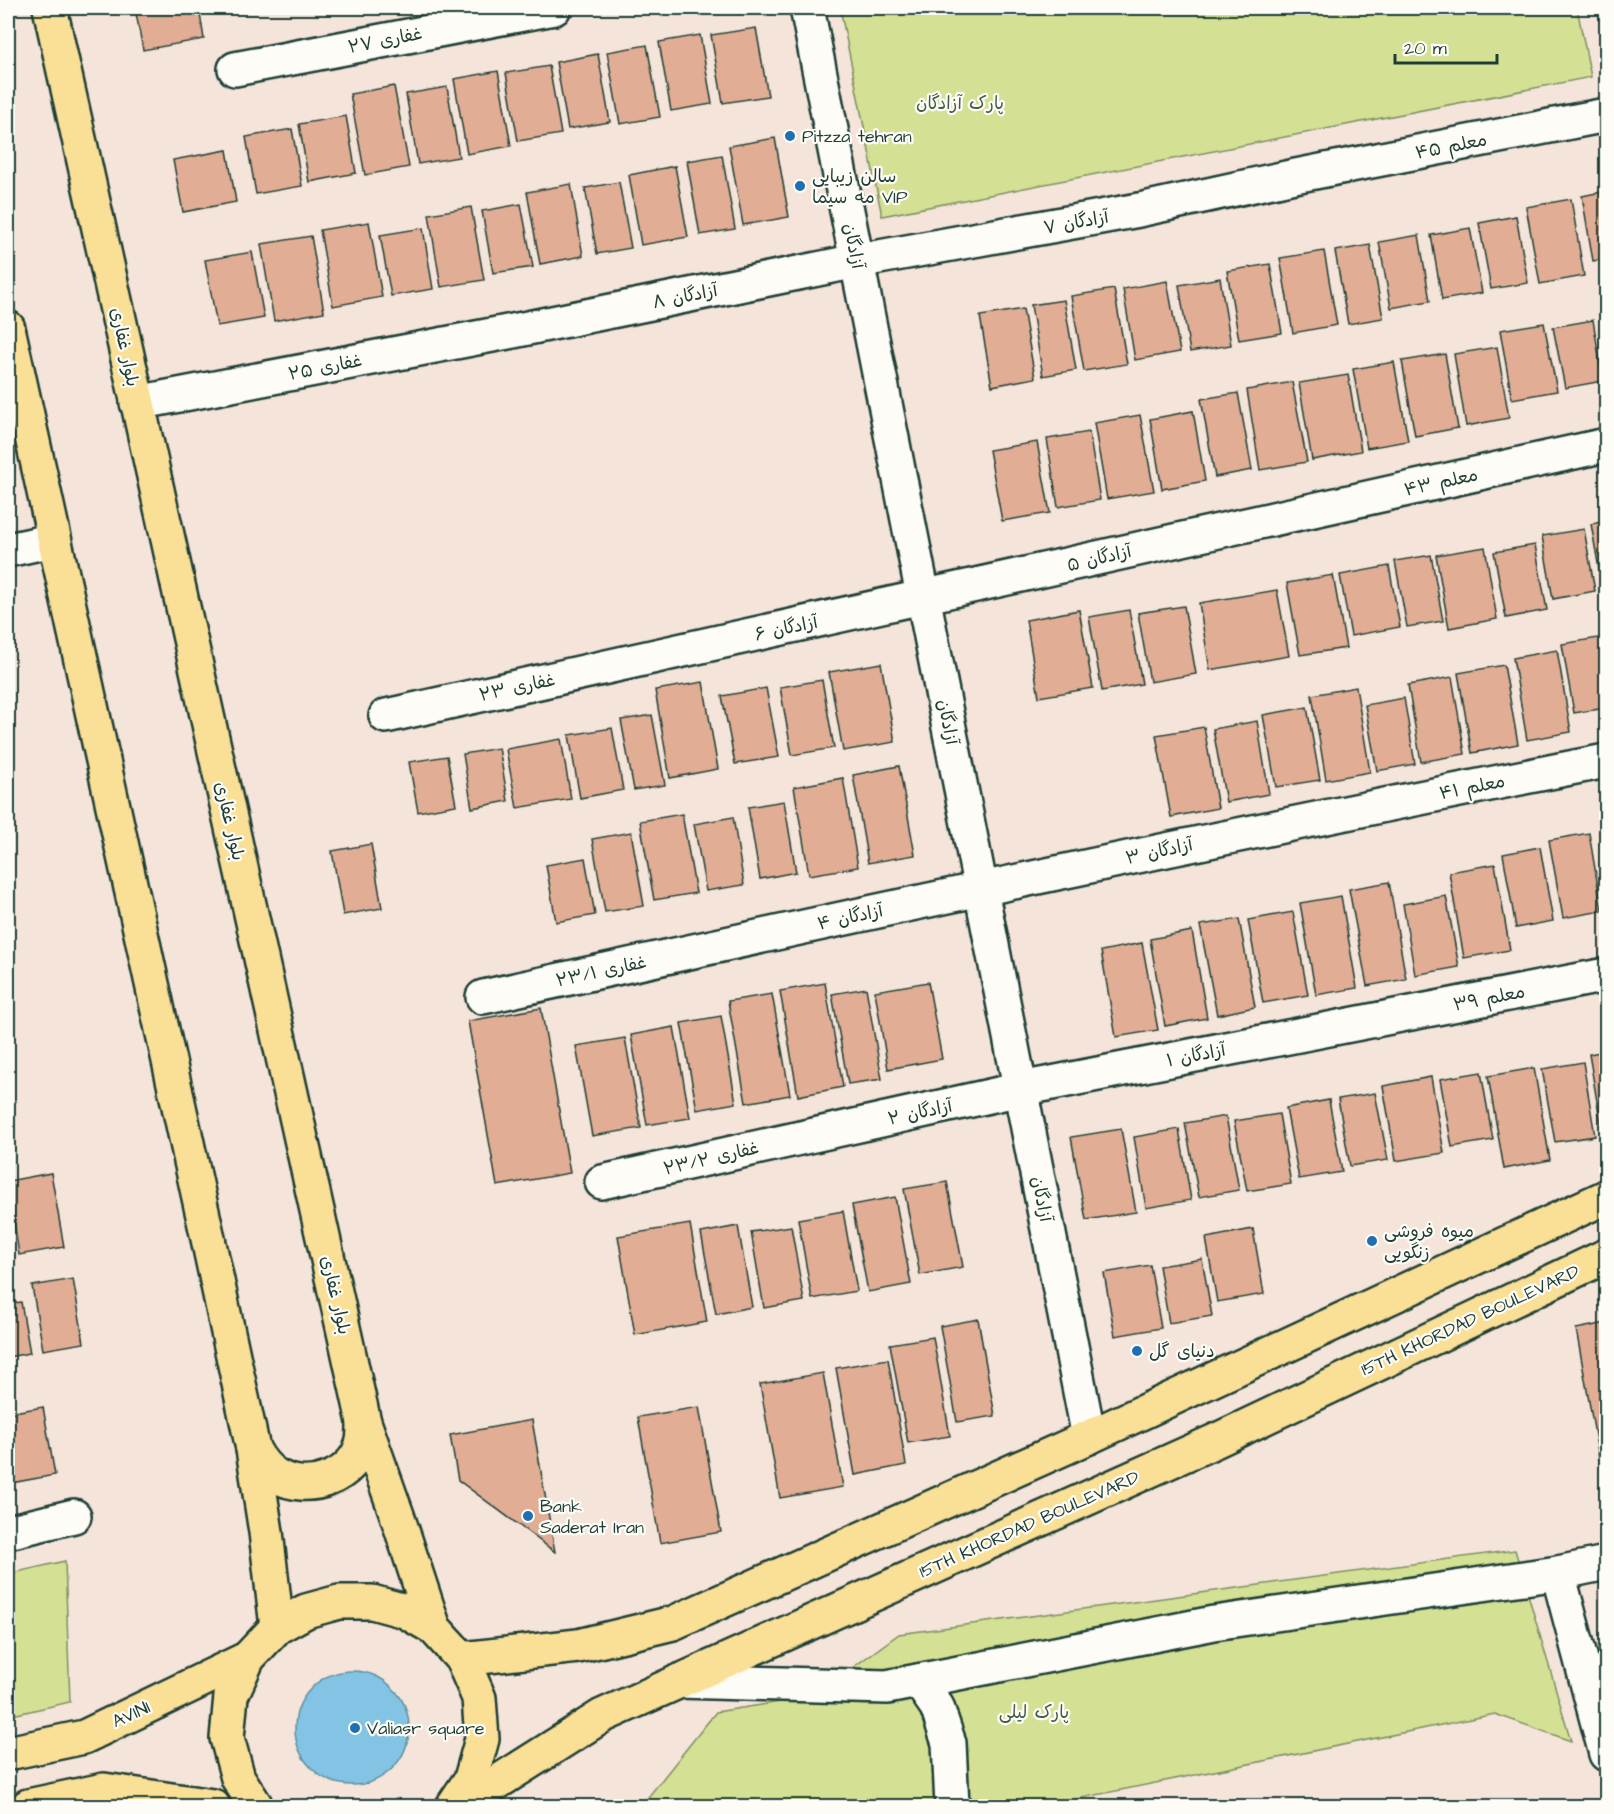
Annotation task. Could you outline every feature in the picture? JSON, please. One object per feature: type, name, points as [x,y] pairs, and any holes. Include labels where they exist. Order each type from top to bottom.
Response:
[{"type":"main road","name":"بلوار غفاری","points":[[50,8],[364,1422],[434,1628]]},
{"type":"main road","points":[[8,328],[253,1449],[266,1532],[277,1628]]},
{"type":"main road","points":[[462,1659],[578,1646],[673,1623],[1089,1437],[1606,1197]]},
{"type":"main road","name":"15TH KHORDAD BOULEVARD","points":[[460,1806],[602,1716],[1215,1441],[1606,1256]]},
{"type":"main road","points":[[253,1449],[262,1464],[276,1476],[293,1483],[311,1484],[328,1480],[344,1470],[356,1457],[363,1440],[364,1422]]},
{"type":"main road","points":[[256,1806],[238,1778],[227,1738],[231,1696],[248,1658],[277,1628],[306,1611],[339,1602],[372,1602],[405,1611],[434,1628],[462,1659],[479,1698],[482,1739],[471,1779],[453,1806]]},
{"type":"main road","name":"AVINI","points":[[8,1753],[84,1737],[248,1658]]},
{"type":"main road","points":[[28,1806],[104,1790],[213,1806]]},
{"type":"street","name":"آزادگان","points":[[807,8],[1089,1437]]},
{"type":"street","name":"غفاری ۲۷","points":[[235,69],[544,9]]},
{"type":"street","name":"معلم ۴۵","points":[[1295,176],[1606,115]]},
{"type":"street","name":"آزادگان ۷","points":[[857,261],[1139,210],[1295,176]]},
{"type":"street","name":"آزادگان ۸","points":[[513,331],[857,261]]},
{"type":"street","name":"غفاری ۲۵","points":[[137,403],[513,331]]},
{"type":"street","name":"معلم ۴۳","points":[[1275,518],[1606,445]]},
{"type":"street","name":"آزادگان ۵","points":[[924,598],[1275,518]]},
{"type":"street","points":[[8,550],[54,540]]},
{"type":"street","name":"آزادگان ۶","points":[[649,658],[924,598]]},
{"type":"street","name":"غفاری ۲۳","points":[[386,716],[649,658]]},
{"type":"street","name":"معلم ۴۱","points":[[1337,813],[1606,761]]},
{"type":"street","name":"آزادگان ۳","points":[[981,888],[1337,813]]},
{"type":"street","name":"آزادگان ۴","points":[[719,945],[981,888]]},
{"type":"street","name":"غفاری ۲۳/۱","points":[[483,997],[719,945]]},
{"type":"street","name":"معلم ۳۹","points":[[1372,1020],[1606,975]]},
{"type":"street","name":"آزادگان ۱","points":[[1021,1089],[1372,1020]]},
{"type":"street","name":"آزادگان ۲","points":[[819,1134],[1021,1089]]},
{"type":"street","name":"غفاری ۲۳/۲","points":[[602,1182],[819,1134]]},
{"type":"street","points":[[8,1532],[74,1516]]},
{"type":"street","points":[[679,1682],[888,1687],[1214,1623],[1558,1573],[1606,1563]]},
{"type":"street","points":[[1558,1573],[1606,1754]]},
{"type":"street","points":[[919,1681],[937,1707],[949,1743],[952,1806]]},
{"type":"green space","name":"پارک آزادگان","points":[[840,8],[1577,8],[1591,77],[882,216]]},
{"type":"green space","name":"پارک لیلی","points":[[1515,1550],[1571,1741],[1495,1714],[1042,1806],[641,1806],[716,1712],[812,1697],[899,1634]]},
{"type":"green space","points":[[65,1561],[70,1702],[8,1716],[8,1574]]},
{"type":"water","points":[[352,1671],[374,1676],[392,1688],[404,1706],[409,1728],[404,1750],[392,1768],[374,1780],[352,1785],[330,1780],[312,1768],[300,1750],[295,1728],[300,1706],[312,1688],[330,1676]]},
{"type":"building","points":[[135,8],[199,8],[204,39],[143,50]]},
{"type":"building","points":[[756,28],[768,96],[723,103],[711,35]]},
{"type":"building","points":[[700,35],[712,104],[671,111],[659,42]]},
{"type":"building","points":[[647,45],[660,117],[620,124],[607,52]]},
{"type":"building","points":[[598,54],[610,122],[568,129],[556,62]]},
{"type":"building","points":[[549,66],[561,134],[518,141],[506,73]]},
{"type":"building","points":[[498,71],[511,146],[467,154],[454,79]]},
{"type":"building","points":[[394,86],[409,167],[365,175],[350,94]]},
{"type":"building","points":[[447,87],[459,157],[418,164],[406,94]]},
{"type":"building","points":[[346,116],[356,173],[309,182],[299,124]]},
{"type":"building","points":[[292,129],[302,186],[256,194],[246,137]]},
{"type":"building","points":[[775,138],[789,217],[743,225],[729,146]]},
{"type":"building","points":[[227,150],[236,202],[183,212],[173,160]]},
{"type":"building","points":[[722,155],[735,229],[700,235],[687,161]]},
{"type":"building","points":[[675,166],[688,237],[641,245],[629,175]]},
{"type":"building","points":[[619,182],[631,248],[597,254],[585,188]]},
{"type":"building","points":[[571,184],[583,256],[540,264],[527,192]]},
{"type":"building","points":[[1606,191],[1606,259],[1593,261],[1582,196]]},
{"type":"building","points":[[1571,199],[1584,276],[1540,284],[1526,207]]},
{"type":"building","points":[[521,204],[533,267],[493,273],[482,211]]},
{"type":"building","points":[[471,207],[484,280],[441,287],[429,214]]},
{"type":"building","points":[[1516,216],[1528,283],[1491,289],[1479,223]]},
{"type":"building","points":[[369,222],[382,297],[333,306],[320,230]]},
{"type":"building","points":[[423,228],[433,289],[391,296],[380,235]]},
{"type":"building","points":[[1470,228],[1482,293],[1442,300],[1431,235]]},
{"type":"building","points":[[1419,235],[1430,301],[1391,308],[1379,242]]},
{"type":"building","points":[[311,236],[324,312],[274,321],[261,244]]},
{"type":"building","points":[[1370,245],[1383,318],[1348,324],[1335,251]]},
{"type":"building","points":[[1324,251],[1337,325],[1293,333],[1280,258]]},
{"type":"building","points":[[252,252],[264,318],[217,326],[205,260]]},
{"type":"building","points":[[1270,264],[1282,333],[1239,340],[1227,271]]},
{"type":"building","points":[[1220,278],[1231,345],[1190,352],[1179,285]]},
{"type":"building","points":[[1167,281],[1180,352],[1135,360],[1123,289]]},
{"type":"building","points":[[1114,289],[1127,364],[1084,371],[1071,296]]},
{"type":"building","points":[[1064,300],[1076,370],[1043,376],[1031,305]]},
{"type":"building","points":[[1023,309],[1035,378],[992,386],[980,316]]},
{"type":"building","points":[[1593,320],[1603,381],[1565,388],[1553,327]]},
{"type":"building","points":[[1544,323],[1557,391],[1512,399],[1500,330]]},
{"type":"building","points":[[1497,347],[1509,418],[1466,426],[1454,354]]},
{"type":"building","points":[[1445,354],[1458,428],[1415,436],[1402,361]]},
{"type":"building","points":[[1394,362],[1408,441],[1367,448],[1353,369]]},
{"type":"building","points":[[1348,375],[1361,451],[1312,460],[1299,383]]},
{"type":"building","points":[[1292,382],[1307,462],[1260,470],[1247,390]]},
{"type":"building","points":[[1238,393],[1252,470],[1215,477],[1201,399]]},
{"type":"building","points":[[1193,411],[1205,481],[1162,489],[1150,419]]},
{"type":"building","points":[[1140,415],[1154,491],[1107,499],[1094,423]]},
{"type":"building","points":[[1089,432],[1100,500],[1058,507],[1047,439]]},
{"type":"building","points":[[1037,442],[1050,513],[1002,521],[989,450]]},
{"type":"building","points":[[1606,521],[1606,585],[1602,586],[1591,524]]},
{"type":"building","points":[[1584,529],[1595,591],[1553,599],[1542,536]]},
{"type":"building","points":[[1535,545],[1547,610],[1506,618],[1494,552]]},
{"type":"building","points":[[1485,547],[1497,619],[1449,628],[1436,555]]},
{"type":"building","points":[[1431,555],[1443,621],[1407,627],[1395,561]]},
{"type":"building","points":[[1389,566],[1400,627],[1351,636],[1340,575]]},
{"type":"building","points":[[1333,575],[1346,648],[1300,655],[1287,583]]},
{"type":"building","points":[[1277,590],[1289,656],[1210,670],[1199,603]]},
{"type":"building","points":[[1184,606],[1196,674],[1150,682],[1138,613]]},
{"type":"building","points":[[1079,610],[1093,688],[1039,697],[1026,620]]},
{"type":"building","points":[[1129,610],[1142,684],[1102,691],[1089,617]]},
{"type":"building","points":[[1604,637],[1606,708],[1574,713],[1562,644]]},
{"type":"building","points":[[1557,650],[1571,732],[1527,740],[1513,658]]},
{"type":"building","points":[[881,663],[895,742],[843,751],[829,672]]},
{"type":"building","points":[[1504,665],[1518,744],[1472,753],[1458,673]]},
{"type":"building","points":[[1452,677],[1465,754],[1421,762],[1408,685]]},
{"type":"building","points":[[822,680],[834,748],[792,755],[780,687]]},
{"type":"building","points":[[703,682],[718,769],[670,778],[655,690]]},
{"type":"building","points":[[1356,687],[1370,772],[1326,780],[1312,695]]},
{"type":"building","points":[[766,688],[779,757],[735,764],[722,696]]},
{"type":"building","points":[[1404,698],[1415,764],[1377,771],[1365,705]]},
{"type":"building","points":[[1307,707],[1320,780],[1276,787],[1263,715]]},
{"type":"building","points":[[652,715],[665,785],[634,790],[621,720]]},
{"type":"building","points":[[1257,721],[1269,794],[1226,802],[1213,729]]},
{"type":"building","points":[[1204,727],[1218,808],[1171,817],[1156,735]]},
{"type":"building","points":[[612,728],[623,790],[580,798],[569,735]]},
{"type":"building","points":[[561,739],[571,799],[517,808],[506,749]]},
{"type":"building","points":[[499,748],[508,801],[472,808],[463,754]]},
{"type":"building","points":[[447,756],[456,805],[418,812],[409,762]]},
{"type":"building","points":[[899,766],[915,855],[868,863],[853,775]]},
{"type":"building","points":[[843,778],[858,867],[809,875],[794,787]]},
{"type":"building","points":[[784,801],[796,872],[760,879],[748,807]]},
{"type":"building","points":[[682,814],[696,893],[654,900],[640,821]]},
{"type":"building","points":[[733,817],[744,885],[706,891],[694,824]]},
{"type":"building","points":[[631,832],[644,906],[605,912],[592,839]]},
{"type":"building","points":[[1589,833],[1602,911],[1563,918],[1549,840]]},
{"type":"building","points":[[371,844],[382,908],[343,915],[332,851]]},
{"type":"building","points":[[1540,847],[1553,921],[1516,928],[1503,854]]},
{"type":"building","points":[[585,858],[595,915],[556,922],[546,865]]},
{"type":"building","points":[[1495,864],[1510,950],[1464,958],[1449,872]]},
{"type":"building","points":[[1606,866],[1606,901],[1600,867]]},
{"type":"building","points":[[1389,882],[1406,979],[1367,986],[1349,889]]},
{"type":"building","points":[[1341,896],[1357,988],[1316,995],[1300,903]]},
{"type":"building","points":[[1446,896],[1459,967],[1415,975],[1403,904]]},
{"type":"building","points":[[1293,912],[1308,995],[1263,1003],[1248,920]]},
{"type":"building","points":[[1239,919],[1255,1007],[1217,1015],[1200,925]]},
{"type":"building","points":[[1192,931],[1207,1018],[1165,1026],[1150,939]]},
{"type":"building","points":[[1142,943],[1158,1030],[1116,1037],[1101,951]]},
{"type":"building","points":[[928,982],[942,1059],[888,1069],[875,991]]},
{"type":"building","points":[[825,983],[843,1087],[798,1096],[780,991]]},
{"type":"building","points":[[866,988],[882,1079],[848,1084],[832,994]]},
{"type":"building","points":[[772,994],[790,1095],[746,1103],[728,1001]]},
{"type":"building","points":[[541,1008],[570,1173],[497,1186],[468,1021]]},
{"type":"building","points":[[721,1016],[736,1103],[697,1110],[681,1023]]},
{"type":"building","points":[[674,1027],[690,1118],[647,1125],[631,1035]]},
{"type":"building","points":[[625,1038],[641,1128],[592,1136],[576,1046]]},
{"type":"building","points":[[1606,1051],[1606,1124],[1601,1125],[1589,1054]]},
{"type":"building","points":[[1583,1062],[1595,1136],[1555,1142],[1542,1069]]},
{"type":"building","points":[[1534,1068],[1550,1160],[1504,1169],[1488,1076]]},
{"type":"building","points":[[1481,1072],[1493,1140],[1452,1147],[1440,1079]]},
{"type":"building","points":[[1431,1077],[1444,1153],[1396,1161],[1383,1086]]},
{"type":"building","points":[[1375,1093],[1388,1160],[1350,1166],[1338,1099]]},
{"type":"building","points":[[1329,1100],[1342,1172],[1299,1179],[1286,1108]]},
{"type":"building","points":[[1279,1114],[1291,1184],[1247,1191],[1234,1121]]},
{"type":"building","points":[[1226,1116],[1239,1190],[1199,1197],[1185,1123]]},
{"type":"building","points":[[1121,1129],[1136,1212],[1086,1220],[1071,1137]]},
{"type":"building","points":[[1179,1129],[1191,1200],[1146,1208],[1134,1137]]},
{"type":"building","points":[[51,1173],[64,1247],[19,1255],[8,1181]]},
{"type":"building","points":[[947,1182],[963,1267],[920,1275],[904,1189]]},
{"type":"building","points":[[895,1197],[911,1284],[868,1292],[852,1205]]},
{"type":"building","points":[[843,1211],[857,1291],[812,1299],[798,1219]]},
{"type":"building","points":[[690,1224],[707,1322],[635,1335],[618,1236]]},
{"type":"building","points":[[738,1226],[752,1307],[716,1314],[701,1233]]},
{"type":"building","points":[[791,1226],[804,1301],[764,1308],[751,1232]]},
{"type":"building","points":[[1253,1229],[1264,1294],[1217,1302],[1206,1238]]},
{"type":"building","points":[[1202,1259],[1212,1316],[1169,1323],[1159,1266]]},
{"type":"building","points":[[1150,1265],[1161,1328],[1115,1336],[1104,1273]]},
{"type":"building","points":[[73,1279],[84,1343],[43,1350],[32,1286]]},
{"type":"building","points":[[21,1302],[30,1353],[8,1357],[8,1304]]},
{"type":"building","points":[[978,1319],[995,1416],[957,1422],[940,1326]]},
{"type":"building","points":[[1606,1323],[1606,1496],[1576,1329]]},
{"type":"building","points":[[933,1337],[950,1436],[908,1443],[890,1344]]},
{"type":"building","points":[[888,1359],[906,1465],[855,1475],[836,1368]]},
{"type":"building","points":[[823,1373],[843,1487],[780,1498],[760,1384]]},
{"type":"building","points":[[43,1407],[55,1475],[11,1483],[8,1464],[8,1413]]},
{"type":"building","points":[[699,1407],[721,1532],[660,1543],[638,1417]]},
{"type":"building","name":"Bank Saderat Iran","points":[[532,1420],[555,1552],[458,1480],[450,1435]]},
{"type":"place","name":"Pitzza tehran","points":[[790,136]]},
{"type":"place","name":"سالن زیبایی مه سیما VIP","points":[[800,186]]},
{"type":"place","name":"میوه فروشی زنگویی","points":[[1372,1241]]},
{"type":"place","name":"دنیای گل","points":[[1137,1351]]},
{"type":"place","name":"Bank Saderat Iran","points":[[528,1516]]},
{"type":"place","name":"Valiasr square","points":[[355,1728]]}]
